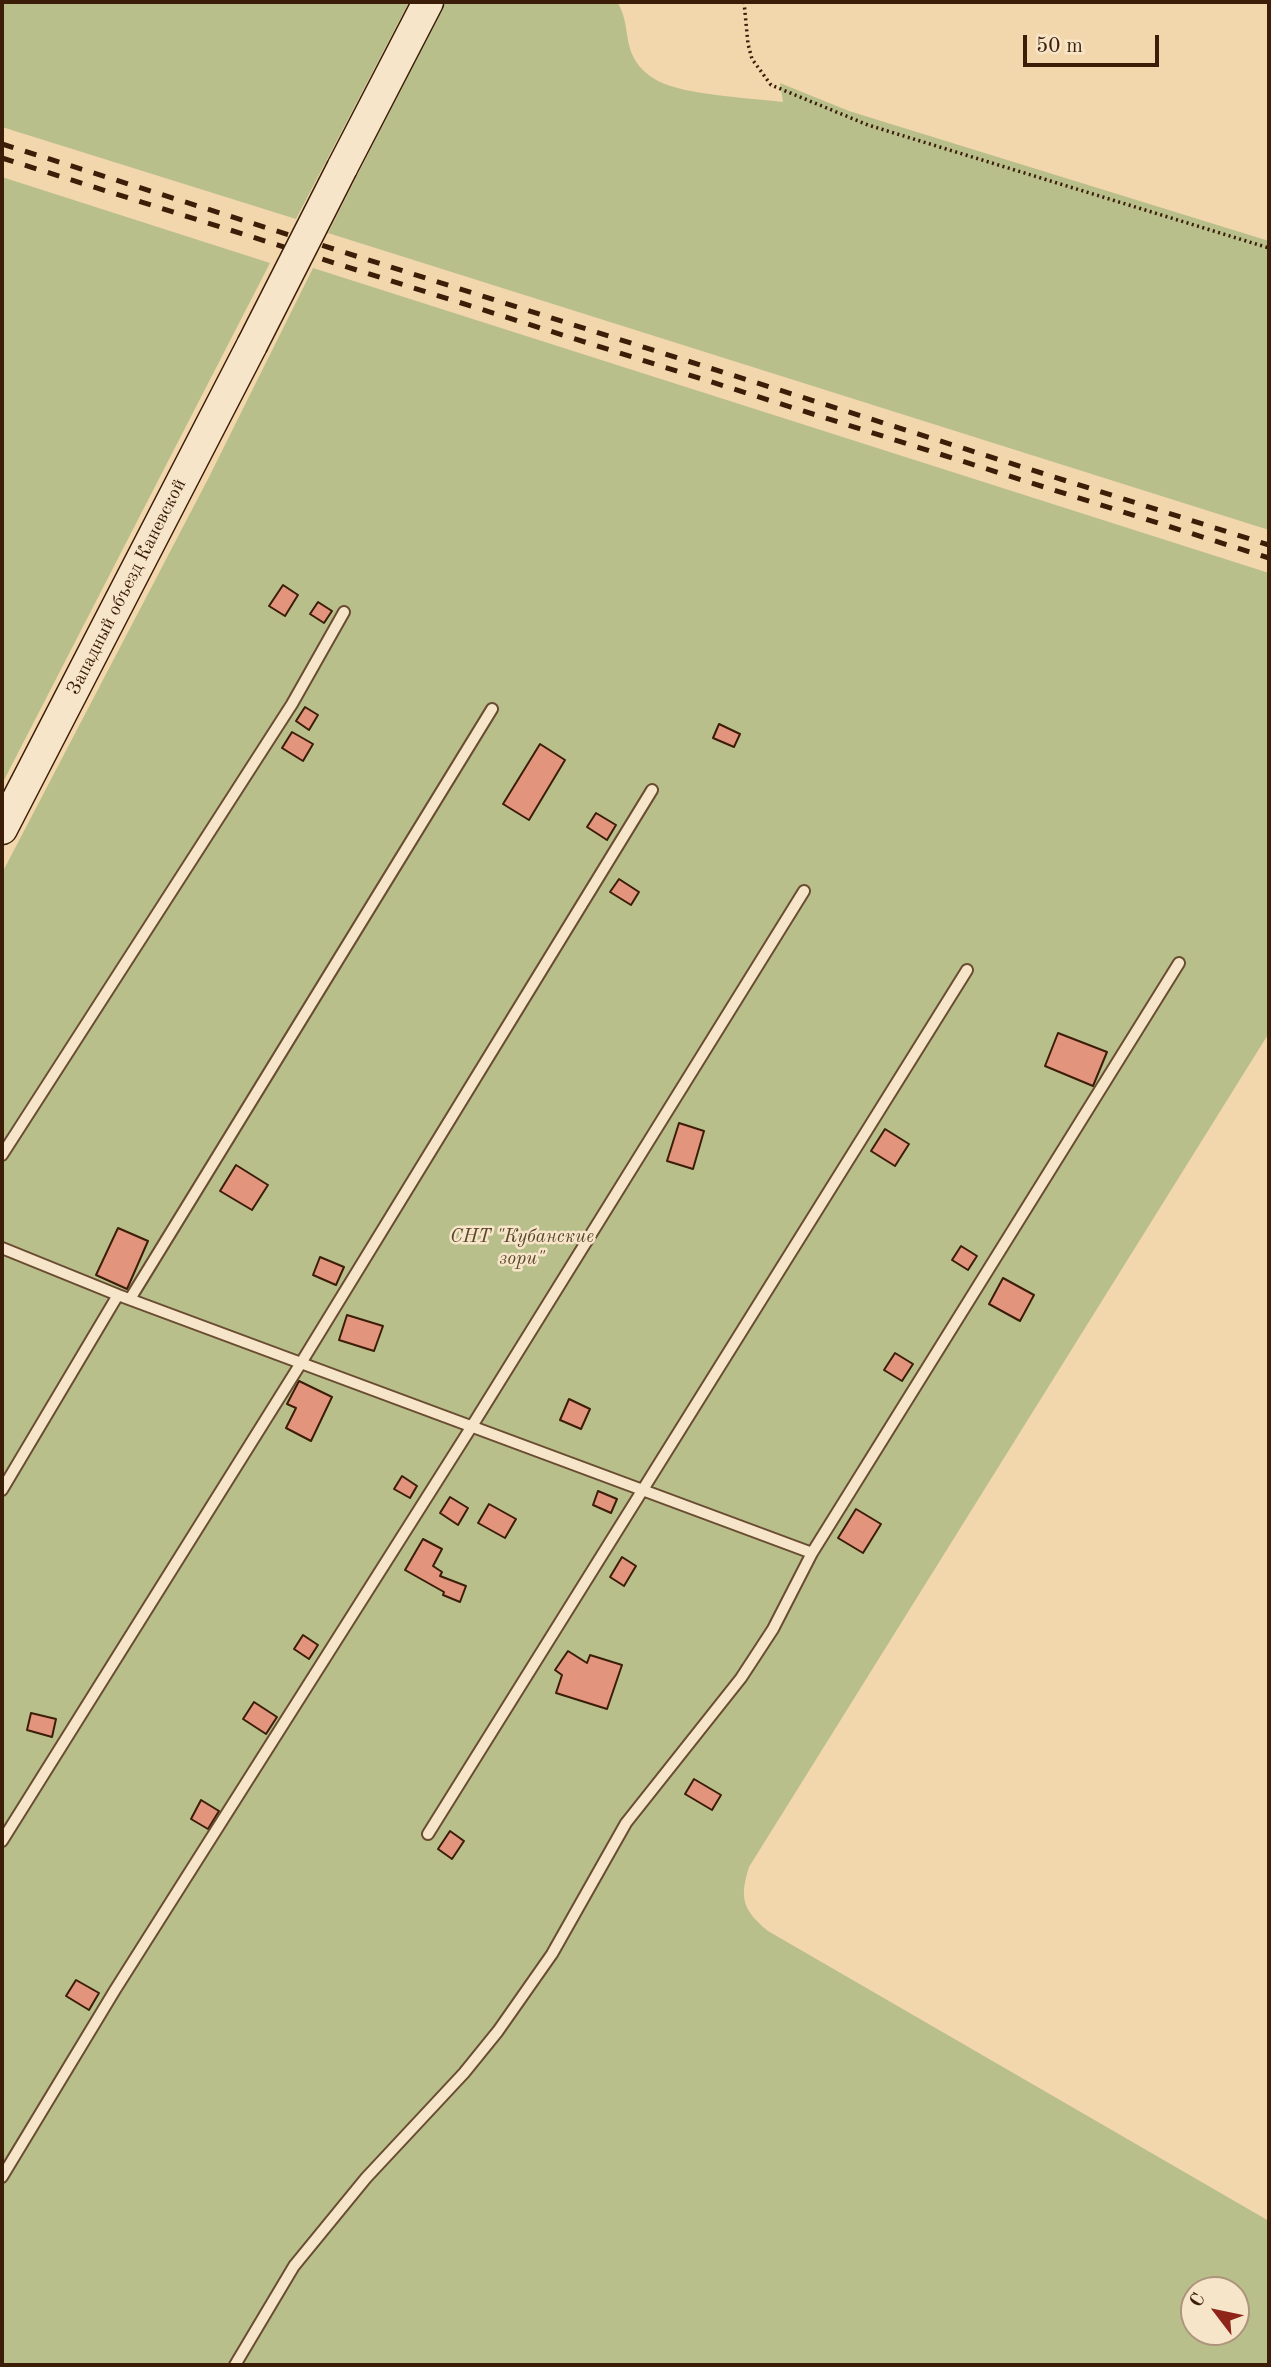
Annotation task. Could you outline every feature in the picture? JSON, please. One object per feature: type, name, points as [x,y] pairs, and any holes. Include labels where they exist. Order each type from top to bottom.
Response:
[{"type":"main road","name":"Западный объезд Каневской","points":[[2,829],[428,2]]},
{"type":"lane","points":[[2,1155],[292,704],[344,612]]},
{"type":"lane","points":[[130,1299],[492,709]]},
{"type":"lane","points":[[2,1842],[301,1363],[652,790]]},
{"type":"lane","points":[[2,2177],[115,1990],[472,1426],[804,891]]},
{"type":"lane","points":[[235,2365],[294,2266],[366,2178],[464,2073],[498,2031],[552,1954],[626,1823],[741,1678],[774,1629],[812,1553],[1179,963]]},
{"type":"lane","points":[[428,1834],[967,970]]},
{"type":"lane","points":[[2,1248],[118,1295],[812,1553]]},
{"type":"lane","points":[[2,1490],[118,1295]]},
{"type":"path","points":[[744,2],[752,59],[771,85],[868,125],[1269,248]]},
{"type":"green space","points":[[2,2],[409,2],[296,219],[2,127]]},
{"type":"green space","points":[[445,2],[617,2],[623,14],[632,54],[637,62],[650,76],[670,86],[701,93],[783,102],[780,83],[849,111],[1269,241],[1269,530],[328,233]]},
{"type":"green space","points":[[2,177],[270,263],[2,784]]},
{"type":"green space","name":"СНТ \"Кубанские зори\"","points":[[313,268],[1269,573],[1269,1033],[749,1867],[744,1896],[748,1910],[768,1931],[1269,2221],[1269,2365],[2,2365],[2,873],[208,479]]},
{"type":"building","points":[[283,585],[298,595],[285,616],[269,606]]},
{"type":"building","points":[[318,602],[332,611],[324,623],[310,614]]},
{"type":"building","points":[[305,707],[318,715],[309,730],[296,721]]},
{"type":"building","points":[[719,724],[740,734],[734,747],[713,738]]},
{"type":"building","points":[[292,732],[313,744],[303,761],[282,748]]},
{"type":"building","points":[[540,744],[565,760],[529,820],[503,804]]},
{"type":"building","points":[[596,813],[616,825],[607,840],[587,827]]},
{"type":"building","points":[[619,879],[639,892],[631,905],[610,892]]},
{"type":"building","points":[[1058,1033],[1107,1052],[1093,1086],[1045,1066]]},
{"type":"building","points":[[679,1123],[704,1131],[693,1169],[667,1161]]},
{"type":"building","points":[[885,1129],[909,1144],[895,1166],[871,1151]]},
{"type":"building","points":[[236,1165],[268,1185],[252,1210],[220,1191]]},
{"type":"building","points":[[118,1228],[148,1241],[127,1289],[96,1275]]},
{"type":"building","points":[[961,1246],[977,1256],[968,1270],[952,1260]]},
{"type":"building","points":[[320,1257],[344,1267],[336,1285],[313,1275]]},
{"type":"building","points":[[1003,1278],[1034,1295],[1020,1321],[989,1304]]},
{"type":"building","points":[[347,1315],[383,1326],[374,1351],[339,1340]]},
{"type":"building","points":[[895,1353],[913,1364],[902,1381],[884,1370]]},
{"type":"building","points":[[299,1381],[332,1397],[311,1441],[286,1428],[296,1408],[287,1404]]},
{"type":"building","points":[[569,1399],[590,1409],[581,1429],[560,1420]]},
{"type":"building","points":[[402,1476],[417,1486],[410,1498],[394,1489]]},
{"type":"building","points":[[598,1491],[617,1499],[611,1513],[593,1505]]},
{"type":"building","points":[[450,1497],[468,1508],[458,1525],[440,1513]]},
{"type":"building","points":[[489,1504],[516,1519],[505,1538],[478,1523]]},
{"type":"building","points":[[856,1509],[881,1524],[863,1553],[838,1538]]},
{"type":"building","points":[[423,1539],[442,1549],[433,1566],[442,1572],[440,1576],[466,1586],[460,1602],[443,1595],[444,1592],[405,1570]]},
{"type":"building","points":[[622,1557],[636,1566],[624,1586],[610,1577]]},
{"type":"building","points":[[303,1635],[318,1645],[309,1659],[294,1649]]},
{"type":"building","points":[[568,1651],[587,1663],[590,1655],[622,1665],[607,1709],[556,1693],[562,1675],[555,1670]]},
{"type":"building","points":[[254,1702],[277,1717],[266,1734],[243,1719]]},
{"type":"building","points":[[31,1713],[56,1719],[52,1737],[27,1730]]},
{"type":"building","points":[[694,1779],[721,1795],[712,1810],[685,1794]]},
{"type":"building","points":[[201,1800],[219,1811],[208,1829],[191,1819]]},
{"type":"building","points":[[450,1831],[464,1841],[452,1859],[438,1849]]},
{"type":"building","points":[[76,1980],[99,1993],[89,2010],[66,1996]]},
{"type":"railway","points":[[2,144],[1269,545]]},
{"type":"railway","points":[[2,158],[1269,558]]}]
